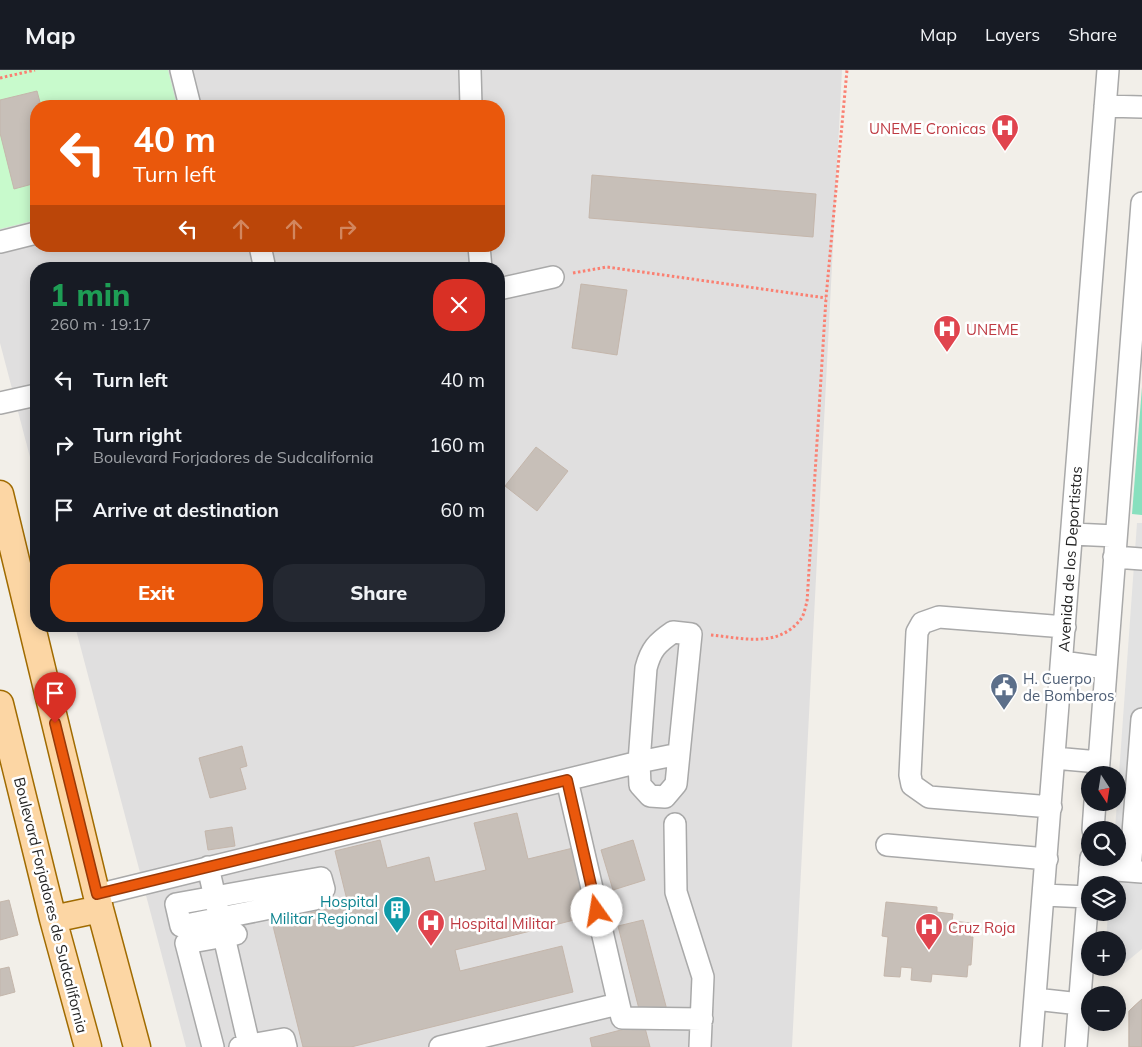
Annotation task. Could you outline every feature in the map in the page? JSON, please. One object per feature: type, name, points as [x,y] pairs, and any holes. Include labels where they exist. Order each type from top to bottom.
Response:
[{"type":"main road","points":[[0,494],[30,619]]},
{"type":"main road","points":[[33,632],[98,902],[137,1047]]},
{"type":"main road","name":"Boulevard Forjadores de Sudcalifornia","points":[[0,704],[88,1047]]},
{"type":"main road","points":[[54,919],[98,902]]},
{"type":"street","points":[[181,70],[188,100]]},
{"type":"street","points":[[470,70],[471,100]]},
{"type":"street","name":"Avenida de los Deportistas","points":[[1031,1047],[1108,70]]},
{"type":"street","points":[[1105,106],[1142,107]]},
{"type":"street","points":[[1098,766],[1142,203]]},
{"type":"street","points":[[0,242],[30,234]]},
{"type":"street","points":[[505,288],[553,277]]},
{"type":"street","points":[[0,403],[30,396]]},
{"type":"street","points":[[1072,534],[1115,546],[1142,559]]},
{"type":"street","points":[[1051,807],[929,797],[912,785],[910,775],[917,632],[922,623],[939,618],[1065,627]]},
{"type":"street","points":[[673,632],[691,634],[679,754],[676,784],[665,797],[650,796],[640,785],[639,762],[646,668],[650,654],[659,642],[673,632]]},
{"type":"street","points":[[1062,662],[1106,668]]},
{"type":"street","points":[[1108,866],[1136,871],[1142,719]]},
{"type":"street","points":[[98,902],[208,868],[639,762],[679,754]]},
{"type":"street","points":[[1054,758],[1089,766]]},
{"type":"street","points":[[567,780],[622,1018],[702,1019]]},
{"type":"street","points":[[675,824],[676,892],[703,977],[700,1047]]},
{"type":"street","points":[[887,845],[1047,859]]},
{"type":"street","points":[[208,868],[214,897],[226,923],[244,1046],[284,1039],[286,1047]]},
{"type":"street","points":[[321,878],[324,889],[315,899],[226,923],[181,926],[176,904],[321,878]]},
{"type":"street","points":[[1044,895],[1081,897]]},
{"type":"street","points":[[1076,1047],[1086,921]]},
{"type":"street","points":[[213,1047],[186,944],[226,923]]},
{"type":"street","points":[[1035,999],[1080,1004]]},
{"type":"street","points":[[440,1047],[618,1004]]},
{"type":"path","points":[[0,78],[35,70]]},
{"type":"path","points":[[691,634],[768,640],[786,634],[801,619],[808,602],[826,298],[847,70]]},
{"type":"path","points":[[553,277],[608,267],[826,298]]},
{"type":"shaded area","points":[[0,70],[842,70],[792,1047],[186,1047],[77,632],[505,632],[505,262],[30,262],[30,457],[0,343]]},
{"type":"shaded area","points":[[1137,523],[1142,523],[1142,949],[1126,962],[1126,931],[1107,931],[1107,921],[1126,921],[1126,876],[1111,876],[1112,866],[1126,866],[1126,821],[1116,821],[1116,811],[1126,811],[1126,766],[1120,766]]},
{"type":"green space","points":[[168,70],[176,100],[30,100],[30,222],[0,229],[0,71]]},
{"type":"green space","points":[[1142,387],[1142,515],[1132,514]]},
{"type":"building","points":[[37,91],[39,100],[30,100],[30,185],[14,189],[0,133],[0,100]]},
{"type":"building","points":[[592,175],[816,194],[813,237],[589,218]]},
{"type":"building","points":[[581,284],[627,290],[617,355],[572,348]]},
{"type":"building","points":[[536,447],[568,471],[537,511],[505,486]]},
{"type":"building","points":[[242,746],[247,766],[240,768],[246,789],[210,798],[199,758]]},
{"type":"building","name":"Hospital Militar Regional","points":[[517,813],[528,859],[573,848],[590,916],[455,950],[460,971],[562,946],[573,992],[351,1047],[303,1047],[272,922],[348,904],[335,851],[380,840],[387,868],[429,857],[435,882],[486,870],[474,823]]},
{"type":"building","points":[[232,827],[235,846],[208,850],[205,831]]},
{"type":"building","points":[[633,840],[645,880],[613,890],[601,850]]},
{"type":"building","points":[[9,900],[18,935],[0,940],[0,902]]},
{"type":"building","name":"Cruz Roja","points":[[886,902],[937,907],[937,912],[953,914],[952,921],[971,923],[970,937],[973,937],[971,965],[968,965],[967,977],[932,974],[931,982],[911,980],[912,968],[901,967],[900,977],[884,976],[888,937],[882,936]]},
{"type":"building","points":[[643,920],[667,1010],[641,1017],[618,926]]},
{"type":"building","points":[[9,967],[15,992],[0,996],[0,969]]},
{"type":"building","points":[[1142,999],[1142,1047],[1129,1047],[1129,1011]]},
{"type":"building","points":[[1142,999],[1142,1047],[1129,1047],[1129,1011]]},
{"type":"building","points":[[644,1024],[650,1047],[592,1047],[590,1038]]},
{"type":"place","name":"UNEME Cronicas","points":[[1005,152]]},
{"type":"place","name":"UNEME","points":[[947,353]]},
{"type":"place","name":"H. Cuerpo de Bomberos","points":[[1004,711]]},
{"type":"place","name":"Hospital Militar Regional","points":[[397,934]]},
{"type":"place","name":"Hospital Militar","points":[[431,947]]},
{"type":"place","name":"Cruz Roja","points":[[929,951]]},
{"type":"route","points":[[55,723],[97,894],[567,780],[597,911]]}]
